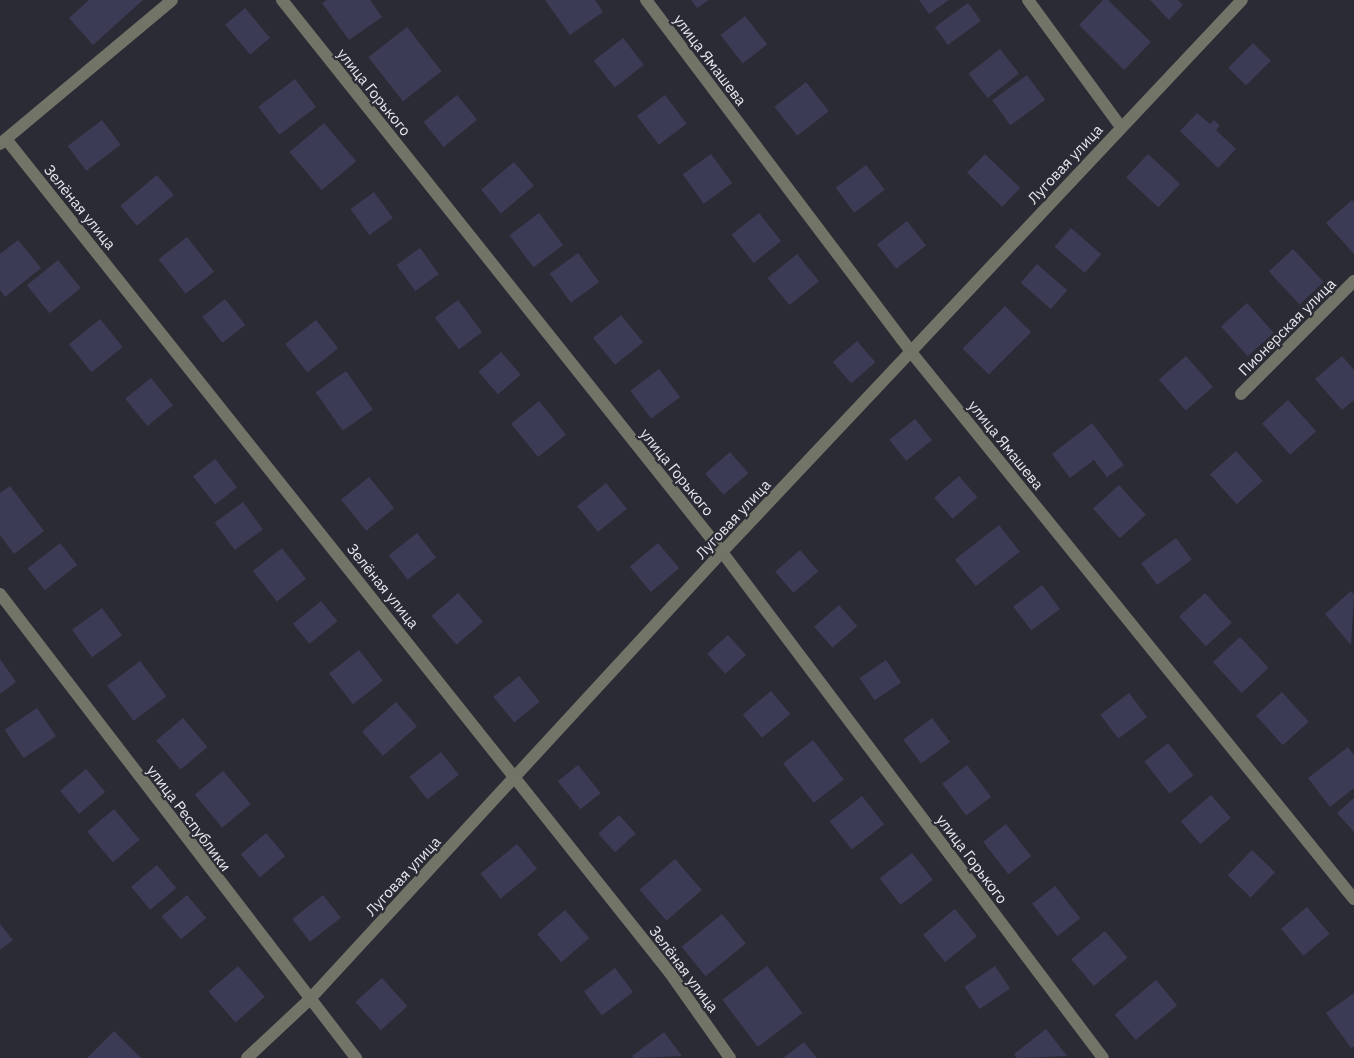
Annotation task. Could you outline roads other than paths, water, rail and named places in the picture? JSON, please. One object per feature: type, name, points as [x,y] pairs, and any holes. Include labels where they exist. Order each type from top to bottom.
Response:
[{"type":"street","points":[[3,141],[172,0]]},
{"type":"street","name":"улица Горького","points":[[282,0],[722,552],[1103,1058]]},
{"type":"street","name":"улица Ямашева","points":[[646,0],[911,352],[1354,899]]},
{"type":"street","points":[[1028,0],[1121,127]]},
{"type":"street","name":"Луговая улица","points":[[247,1058],[309,1000],[722,552],[1242,0]]},
{"type":"street","name":"Зелёная улица","points":[[3,141],[515,776],[670,973],[730,1058]]},
{"type":"street","name":"Пионерская улица","points":[[1241,394],[1354,281]]},
{"type":"street","name":"улица Республики","points":[[0,594],[309,1000],[356,1058]]}]
